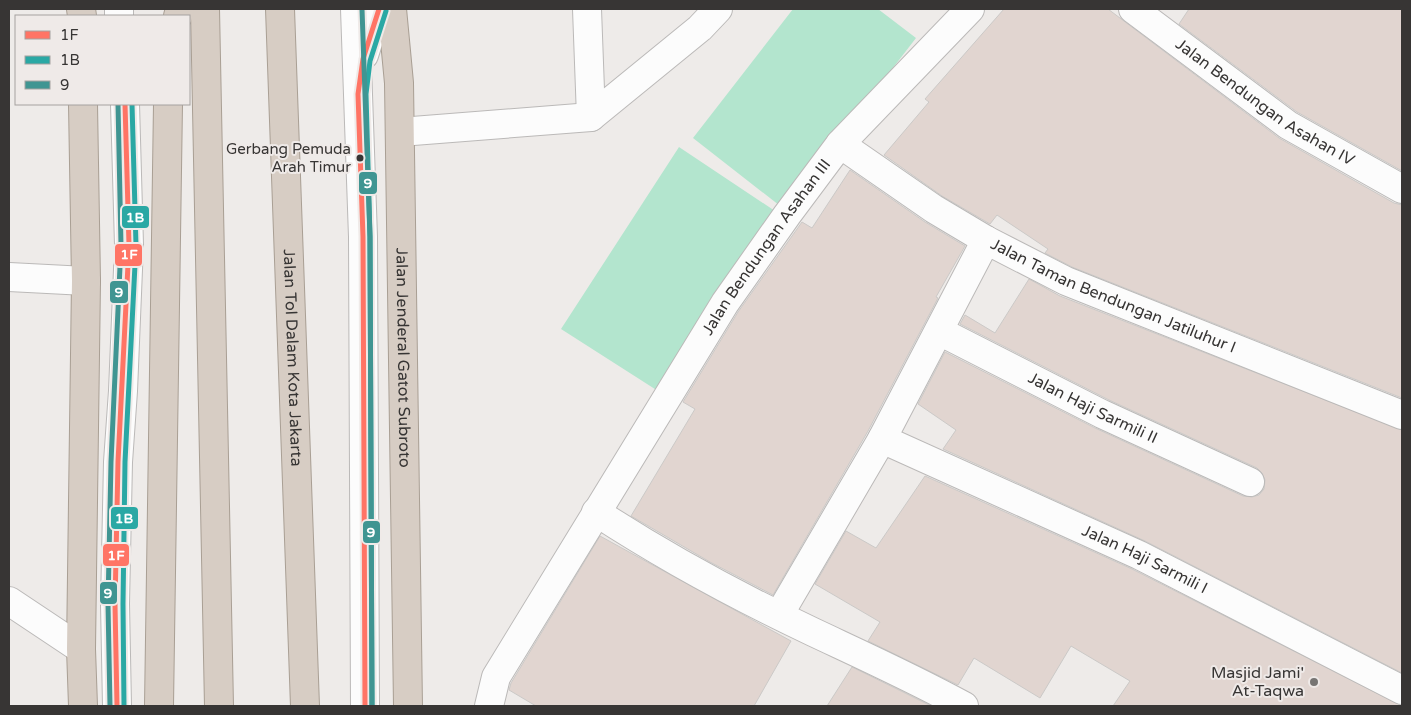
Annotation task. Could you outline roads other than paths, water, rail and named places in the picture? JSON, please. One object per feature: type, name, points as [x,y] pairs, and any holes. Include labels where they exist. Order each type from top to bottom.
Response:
[{"type":"highway","points":[[205,9],[219,706]]},
{"type":"highway","name":"Jalan Tol Dalam Kota Jakarta","points":[[280,9],[305,706]]},
{"type":"highway","name":"Jalan Jenderal Gatot Subroto","points":[[392,9],[399,83],[408,706]]},
{"type":"highway","points":[[83,105],[86,281],[81,648],[83,706]]},
{"type":"highway","points":[[159,706],[168,105]]},
{"type":"street","points":[[356,9],[363,237],[366,706]]},
{"type":"street","points":[[358,94],[363,60],[379,9]]},
{"type":"street","points":[[587,9],[591,117]]},
{"type":"street","points":[[400,132],[591,117],[700,28],[718,9]]},
{"type":"street","name":"Jalan Bendungan Asahan III","points":[[489,706],[496,677],[725,303],[840,144],[970,9]]},
{"type":"street","name":"Jalan Bendungan Asahan IV","points":[[1133,9],[1288,125],[1402,189]]},
{"type":"street","points":[[117,706],[115,604],[118,471],[129,245],[125,105]]},
{"type":"street","name":"Jalan Taman Bendungan Jatiluhur I","points":[[840,144],[934,209],[986,240],[1066,280],[1402,415]]},
{"type":"street","points":[[779,615],[882,439],[986,240]]},
{"type":"street","points":[[9,278],[86,281]]},
{"type":"street","name":"Jalan Haji Sarmili II","points":[[939,331],[1102,414],[1250,482]]},
{"type":"street","name":"Jalan Haji Sarmili I","points":[[882,439],[1140,555],[1402,690]]},
{"type":"street","points":[[596,512],[641,541],[779,615],[914,678],[964,706]]},
{"type":"street","points":[[9,601],[81,648]]},
{"type":"place","name":"Gerbang Pemuda Arah Timur","points":[[360,158]]},
{"type":"place","name":"Masjid Jami' At-Taqwa","points":[[1314,682]]}]
